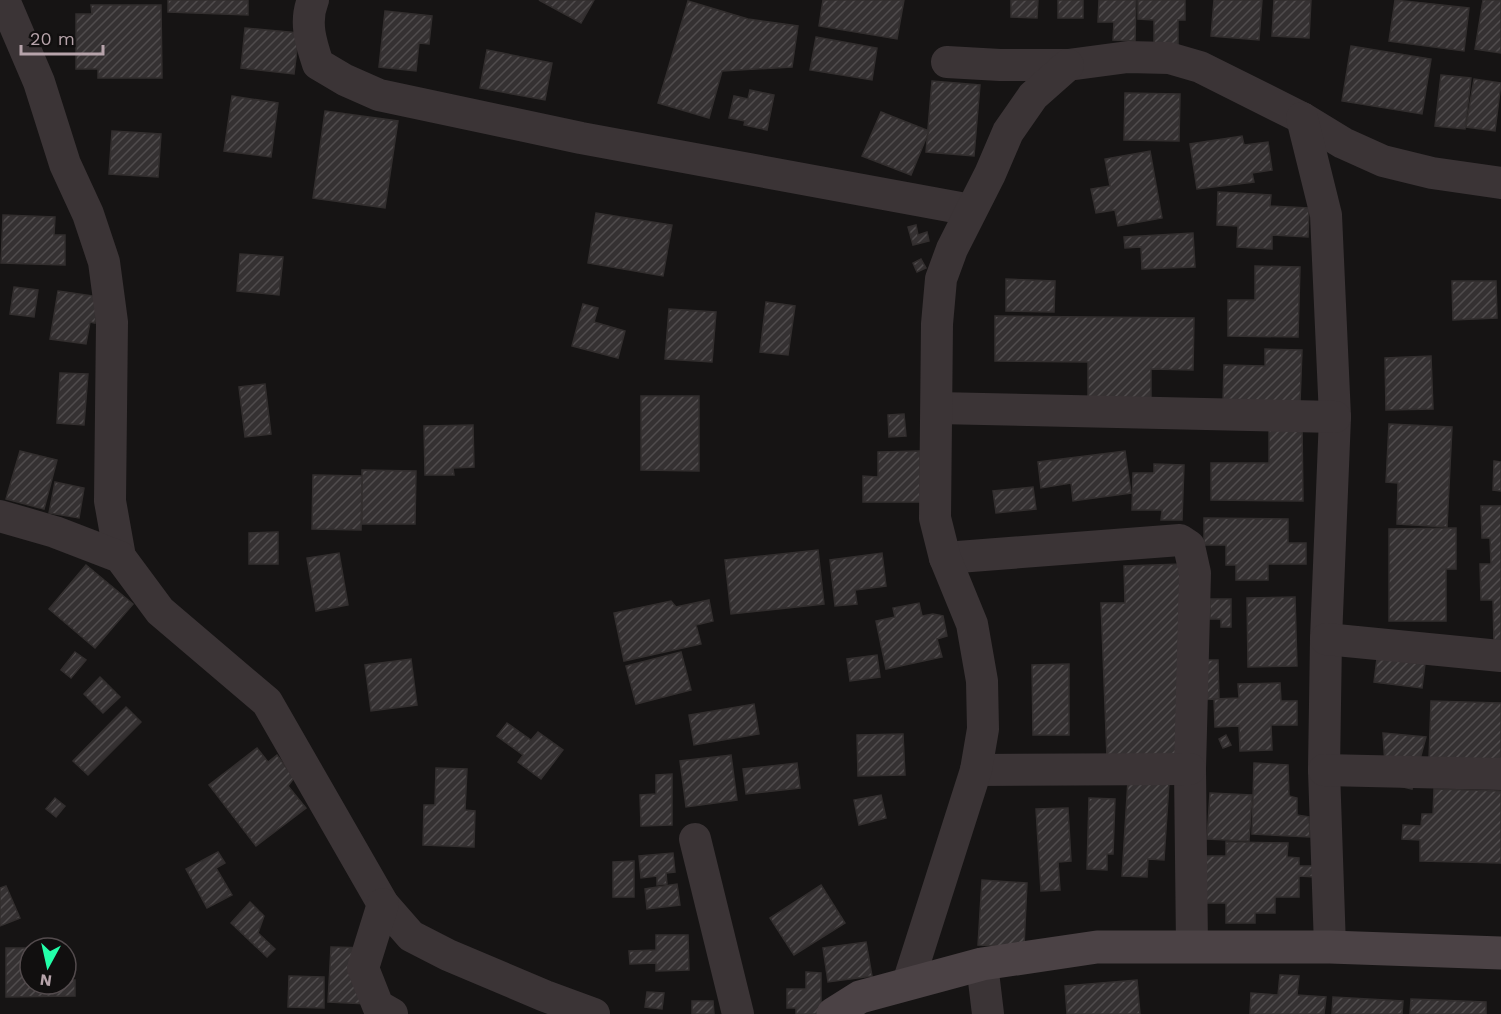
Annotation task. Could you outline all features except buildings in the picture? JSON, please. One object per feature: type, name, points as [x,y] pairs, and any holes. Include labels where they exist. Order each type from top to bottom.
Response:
[{"type":"street","points":[[4,0],[39,82],[65,164],[88,214],[104,262],[112,322],[110,501],[120,557],[160,611],[267,702],[384,904],[411,936],[439,951],[544,996],[594,1014]]},
{"type":"street","points":[[313,0],[308,11],[310,39],[318,64],[345,80],[379,95],[581,138],[971,210]]},
{"type":"street","points":[[947,62],[1068,65],[1128,57],[1169,58],[1200,67],[1302,118],[1343,143],[1383,161],[1432,173],[1501,183]]},
{"type":"street","points":[[908,983],[976,770],[983,729],[982,681],[972,624],[945,558],[935,518],[937,324],[941,279],[952,249],[1008,132],[1033,96],[1068,65]]},
{"type":"street","points":[[1302,118],[1326,214],[1335,417],[1326,639],[1324,770],[1330,947]]},
{"type":"street","points":[[937,408],[1335,417]]},
{"type":"street","points":[[0,516],[56,532],[120,557]]},
{"type":"street","points":[[945,558],[1180,540],[1189,546],[1195,573],[1190,769],[1192,946]]},
{"type":"street","points":[[1326,639],[1501,656]]},
{"type":"street","points":[[976,770],[1190,769]]},
{"type":"street","points":[[1324,770],[1501,774]]},
{"type":"street","points":[[695,839],[738,1014]]},
{"type":"street","points":[[384,904],[363,968],[378,1006],[392,1014]]},
{"type":"street","points":[[833,1014],[860,997],[982,964],[1097,947],[1330,947],[1501,953]]},
{"type":"street","points":[[982,964],[988,1014]]}]
